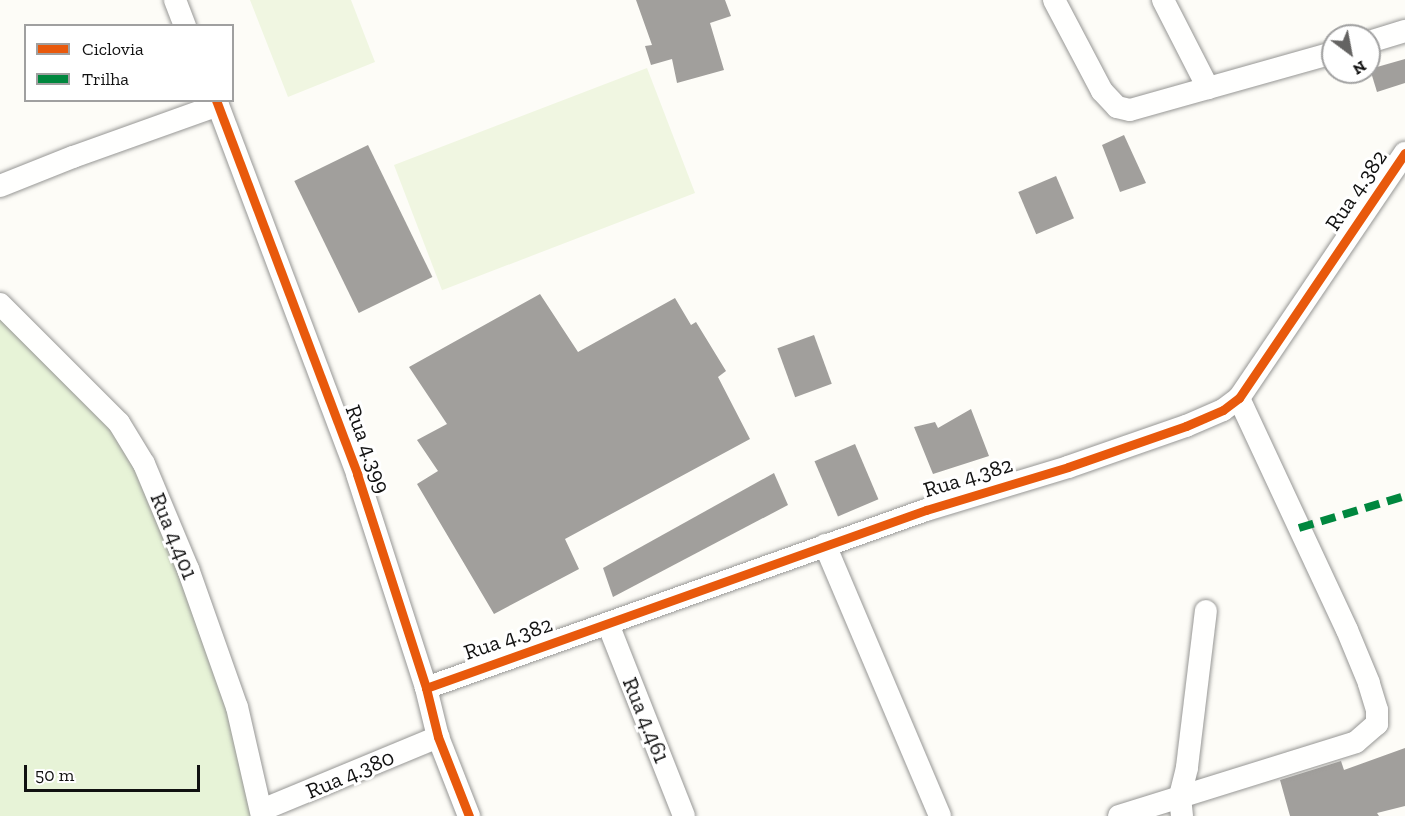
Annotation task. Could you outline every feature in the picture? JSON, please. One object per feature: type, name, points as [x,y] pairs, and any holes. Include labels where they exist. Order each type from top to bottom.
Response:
[{"type":"street","points":[[175,0],[184,24]]},
{"type":"street","points":[[1054,0],[1102,91],[1117,107],[1130,110],[1321,56]]},
{"type":"street","points":[[1163,0],[1208,88]]},
{"type":"street","points":[[1381,38],[1405,31]]},
{"type":"street","points":[[0,186],[217,103]]},
{"type":"street","name":"Rua 4.399","points":[[217,103],[357,474],[426,688],[438,737],[469,816]]},
{"type":"street","name":"Rua 4.382","points":[[426,688],[825,545],[1186,426],[1222,410],[1239,398],[1405,153]]},
{"type":"street","name":"Rua 4.401","points":[[0,304],[119,423],[144,464],[188,569],[237,707],[262,813]]},
{"type":"street","points":[[1119,816],[1181,806],[1356,742],[1377,724],[1377,710],[1369,682],[1347,630],[1239,398]]},
{"type":"street","points":[[825,545],[940,816]]},
{"type":"street","points":[[1181,806],[1206,611]]},
{"type":"street","name":"Rua 4.461","points":[[608,624],[684,816]]},
{"type":"street","name":"Rua 4.380","points":[[262,813],[438,737]]},
{"type":"green space","points":[[250,0],[351,0],[375,62],[288,97]]},
{"type":"green space","points":[[647,68],[695,193],[442,290],[394,165]]},
{"type":"green space","points":[[0,317],[119,423],[201,604],[258,816],[0,816]]},
{"type":"building","points":[[636,0],[725,0],[731,16],[710,23],[724,70],[677,83],[672,59],[651,65],[645,46],[652,45]]},
{"type":"building","points":[[1405,59],[1405,83],[1377,92],[1375,84],[1381,84],[1381,66]]},
{"type":"building","points":[[1124,135],[1146,183],[1120,192],[1102,145]]},
{"type":"building","points":[[368,145],[432,277],[359,313],[294,181]]},
{"type":"building","points":[[1056,176],[1074,218],[1036,234],[1018,192]]},
{"type":"building","points":[[540,294],[578,352],[675,298],[691,325],[696,322],[726,371],[718,377],[750,439],[565,539],[579,569],[494,614],[417,484],[438,471],[417,440],[447,424],[409,367]]},
{"type":"building","points":[[814,335],[832,384],[795,397],[777,348]]},
{"type":"building","points":[[971,409],[989,456],[933,474],[914,427],[935,422],[938,428]]},
{"type":"building","points":[[855,444],[878,499],[838,516],[814,461]]},
{"type":"building","points":[[774,473],[788,505],[613,597],[603,568]]},
{"type":"building","points":[[1405,748],[1405,806],[1377,813],[1379,816],[1290,816],[1280,780],[1341,761],[1344,770]]},
{"type":"marked path","points":[[1299,528],[1405,496]]},
{"type":"cycle path","points":[[217,102],[357,474],[426,688],[438,737],[469,816]]},
{"type":"cycle path","points":[[426,688],[926,510],[1068,467],[1186,426],[1223,410],[1239,398],[1405,153]]}]
